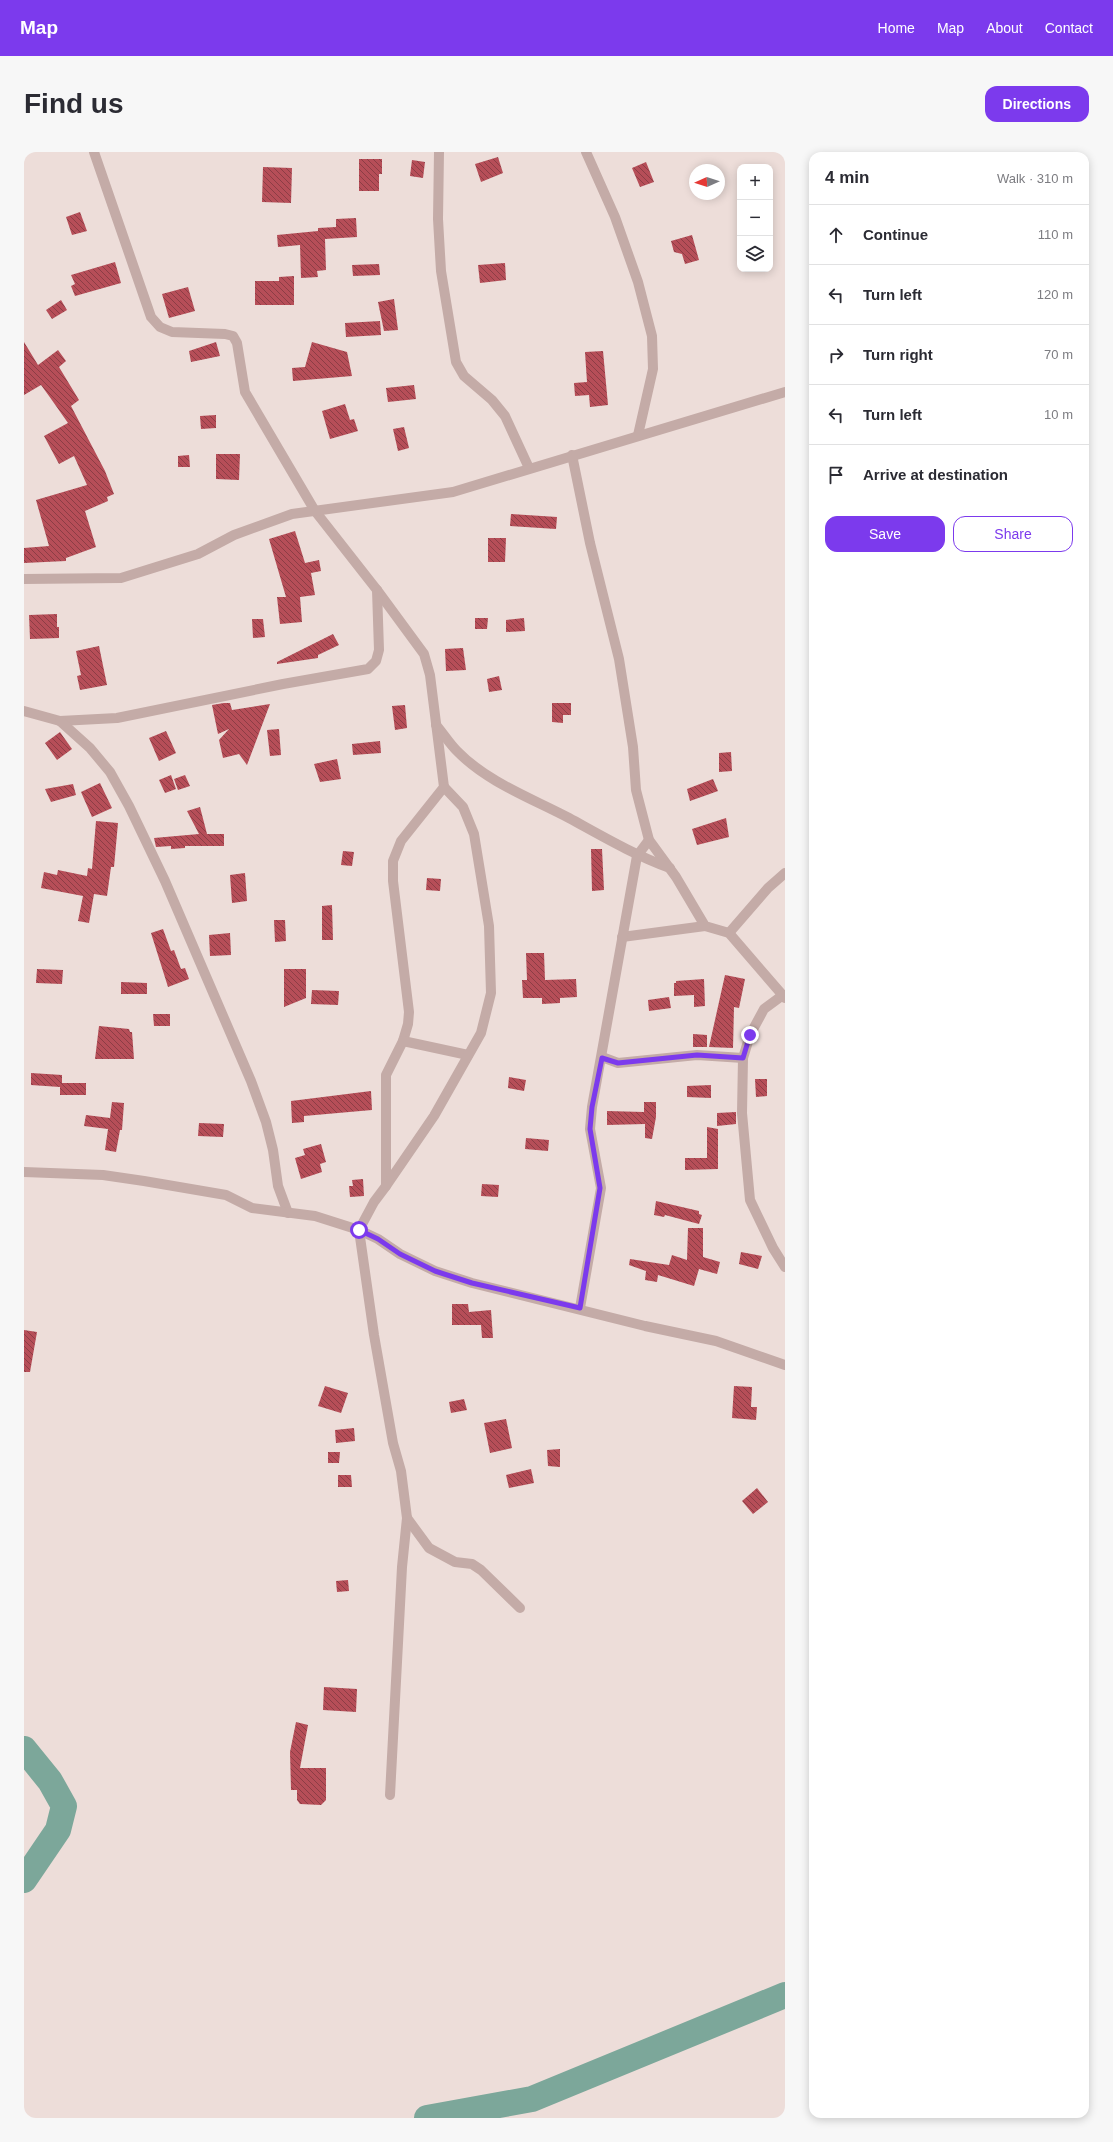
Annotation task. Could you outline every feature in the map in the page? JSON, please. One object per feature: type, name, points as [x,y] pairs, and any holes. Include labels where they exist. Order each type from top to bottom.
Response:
[{"type":"street","points":[[94,152],[151,317],[160,327],[172,332],[225,334],[233,336],[237,343],[245,392],[315,511],[377,590],[424,654],[430,675],[444,787],[463,807],[474,834],[489,926],[491,993],[481,1033],[434,1116],[374,1202],[359,1230],[374,1335],[393,1443],[401,1471],[407,1518],[402,1567],[390,1795]]},
{"type":"street","points":[[440,152],[438,219],[441,271],[456,362],[464,376],[492,400],[505,416],[529,468]]},
{"type":"street","points":[[586,152],[615,217],[638,282],[652,336],[654,369],[638,435]]},
{"type":"street","points":[[24,579],[121,578],[198,554],[234,535],[285,517],[315,511],[453,492],[638,435],[785,392]]},
{"type":"street","points":[[572,455],[590,543],[619,659],[633,747],[636,790],[649,840],[670,868],[705,926]]},
{"type":"street","points":[[24,711],[60,721],[117,718],[283,684],[368,669],[376,661],[379,650],[377,590]]},
{"type":"street","points":[[60,721],[90,748],[110,772],[129,806],[165,881],[251,1081],[266,1122],[273,1150],[278,1186],[288,1213]]},
{"type":"street","points":[[435,723],[457,751],[485,773],[526,798],[568,818],[637,856],[670,868]]},
{"type":"street","points":[[386,1186],[386,1075],[403,1041],[409,1012],[393,881],[393,861],[400,841],[444,787]]},
{"type":"street","points":[[580,1308],[600,1188],[590,1129],[592,1107],[637,856],[649,840]]},
{"type":"street","points":[[729,933],[768,888],[785,873]]},
{"type":"street","points":[[622,937],[705,926],[729,933],[784,996],[764,1009],[756,1021],[743,1058],[742,1113],[750,1200],[772,1248],[785,1267]]},
{"type":"street","points":[[403,1041],[468,1055]]},
{"type":"street","points":[[602,1058],[618,1063],[697,1055],[743,1058]]},
{"type":"street","points":[[24,1172],[103,1175],[144,1181],[226,1195],[252,1208],[315,1216],[359,1230],[378,1239],[400,1254],[435,1271],[472,1283],[580,1308],[645,1326],[716,1341],[784,1361]]},
{"type":"street","points":[[407,1518],[429,1548],[455,1562],[472,1564],[481,1570],[520,1608]]},
{"type":"building","points":[[498,157],[503,173],[481,182],[475,164]]},
{"type":"building","points":[[359,159],[382,159],[382,174],[379,174],[379,191],[359,191]]},
{"type":"building","points":[[412,160],[425,162],[423,178],[410,176]]},
{"type":"building","points":[[646,162],[654,182],[640,187],[632,168]]},
{"type":"building","points":[[263,167],[292,168],[291,203],[262,202]]},
{"type":"building","points":[[80,212],[87,231],[72,235],[66,217]]},
{"type":"building","points":[[356,218],[357,237],[325,239],[326,270],[317,271],[318,277],[301,278],[300,245],[278,247],[277,235],[318,231],[318,228],[336,227],[336,219]]},
{"type":"building","points":[[692,235],[699,260],[685,264],[682,254],[674,252],[671,241]]},
{"type":"building","points":[[115,262],[121,283],[75,296],[71,286],[75,284],[71,275]]},
{"type":"building","points":[[505,263],[506,280],[480,283],[478,265]]},
{"type":"building","points":[[379,264],[380,275],[353,276],[352,265]]},
{"type":"building","points":[[294,276],[294,305],[255,305],[255,281],[279,281],[279,277]]},
{"type":"building","points":[[188,287],[195,311],[169,318],[162,294]]},
{"type":"building","points":[[394,299],[398,330],[384,331],[378,302]]},
{"type":"building","points":[[61,300],[67,310],[52,319],[46,310]]},
{"type":"building","points":[[380,321],[381,335],[346,337],[345,323]]},
{"type":"building","points":[[24,342],[38,365],[58,350],[66,361],[59,367],[79,400],[71,406],[105,471],[114,494],[107,497],[108,501],[85,511],[96,547],[66,558],[66,561],[24,563],[24,548],[49,546],[36,500],[87,485],[74,456],[59,464],[44,436],[68,423],[41,385],[24,395]]},
{"type":"building","points":[[216,342],[220,356],[191,362],[189,351]]},
{"type":"building","points":[[312,342],[347,352],[352,376],[293,381],[292,368],[305,367]]},
{"type":"building","points":[[603,351],[608,405],[590,407],[589,395],[575,396],[574,383],[587,382],[585,352]]},
{"type":"building","points":[[414,385],[416,399],[388,402],[386,388]]},
{"type":"building","points":[[345,404],[350,420],[354,419],[358,431],[330,439],[322,411]]},
{"type":"building","points":[[216,415],[216,428],[201,429],[200,416]]},
{"type":"building","points":[[404,427],[409,448],[398,451],[393,429]]},
{"type":"building","points":[[216,454],[240,454],[239,480],[216,479]]},
{"type":"building","points":[[189,455],[190,467],[178,467],[178,456]]},
{"type":"building","points":[[511,514],[557,517],[556,529],[510,526]]},
{"type":"building","points":[[295,531],[305,563],[319,560],[321,571],[311,573],[315,595],[300,597],[302,622],[280,624],[277,597],[286,597],[269,539]]},
{"type":"building","points":[[488,538],[506,538],[505,562],[488,562]]},
{"type":"building","points":[[57,614],[59,638],[30,639],[29,615]]},
{"type":"building","points":[[475,618],[488,618],[487,629],[475,629]]},
{"type":"building","points":[[524,618],[525,631],[506,632],[506,620]]},
{"type":"building","points":[[252,619],[263,619],[265,637],[253,638]]},
{"type":"building","points":[[333,634],[339,645],[318,655],[318,658],[277,664],[277,662]]},
{"type":"building","points":[[99,646],[107,685],[80,690],[77,676],[81,675],[76,651]]},
{"type":"building","points":[[463,648],[466,670],[446,671],[445,649]]},
{"type":"building","points":[[499,676],[502,690],[489,692],[487,679]]},
{"type":"building","points":[[230,703],[232,710],[270,704],[247,765],[239,754],[223,758],[219,740],[229,729],[218,734],[212,705]]},
{"type":"building","points":[[552,703],[571,703],[571,715],[563,715],[563,723],[552,722]]},
{"type":"building","points":[[405,705],[407,728],[395,730],[392,706]]},
{"type":"building","points":[[279,729],[281,755],[270,756],[267,730]]},
{"type":"building","points":[[166,731],[176,753],[159,761],[149,738]]},
{"type":"building","points":[[60,732],[72,749],[57,760],[45,743]]},
{"type":"building","points":[[380,741],[381,753],[353,755],[352,744]]},
{"type":"building","points":[[731,752],[732,771],[719,772],[719,753]]},
{"type":"building","points":[[337,759],[341,779],[320,782],[314,764]]},
{"type":"building","points":[[171,775],[176,789],[165,793],[159,780]]},
{"type":"building","points":[[185,775],[190,786],[178,790],[174,779]]},
{"type":"building","points":[[713,779],[718,791],[690,801],[687,789]]},
{"type":"building","points":[[100,783],[112,808],[92,817],[81,792]]},
{"type":"building","points":[[73,784],[76,795],[51,802],[45,789]]},
{"type":"building","points":[[200,807],[207,834],[224,834],[224,846],[185,846],[185,848],[171,849],[171,846],[156,847],[154,838],[199,834],[187,811]]},
{"type":"building","points":[[726,818],[729,837],[697,845],[692,829]]},
{"type":"building","points":[[96,821],[118,823],[114,867],[111,867],[107,896],[94,894],[89,923],[78,921],[83,896],[41,888],[44,872],[57,875],[58,870],[87,876],[88,868],[92,869]]},
{"type":"building","points":[[591,849],[602,849],[604,890],[592,891]]},
{"type":"building","points":[[343,851],[354,852],[352,866],[341,865]]},
{"type":"building","points":[[245,873],[247,901],[232,903],[230,875]]},
{"type":"building","points":[[427,878],[441,879],[440,891],[426,890]]},
{"type":"building","points":[[332,905],[333,940],[322,940],[322,906]]},
{"type":"building","points":[[274,920],[285,920],[286,941],[275,942]]},
{"type":"building","points":[[163,929],[171,951],[174,950],[181,969],[185,968],[189,979],[168,987],[151,933]]},
{"type":"building","points":[[230,933],[231,955],[210,956],[209,935]]},
{"type":"building","points":[[526,953],[544,953],[545,980],[576,979],[577,997],[560,998],[560,1003],[542,1004],[542,998],[523,998],[522,980],[527,980]]},
{"type":"building","points":[[37,969],[63,970],[62,984],[36,983]]},
{"type":"building","points":[[284,969],[306,969],[306,998],[284,1007]]},
{"type":"building","points":[[725,975],[745,979],[739,1008],[734,1007],[733,1048],[709,1047]]},
{"type":"building","points":[[704,979],[705,1006],[694,1007],[694,995],[674,996],[674,983],[676,983],[676,981]]},
{"type":"building","points":[[121,982],[147,983],[147,994],[121,994]]},
{"type":"building","points":[[312,990],[339,991],[338,1005],[311,1004]]},
{"type":"building","points":[[669,997],[671,1008],[649,1011],[648,1000]]},
{"type":"building","points":[[153,1014],[170,1014],[170,1026],[154,1026]]},
{"type":"building","points":[[99,1026],[129,1029],[130,1032],[132,1032],[134,1059],[95,1059]]},
{"type":"building","points":[[693,1034],[707,1035],[707,1047],[693,1047]]},
{"type":"building","points":[[31,1073],[62,1075],[62,1083],[86,1083],[86,1095],[60,1095],[60,1087],[31,1085]]},
{"type":"building","points":[[509,1077],[526,1080],[524,1091],[508,1088]]},
{"type":"building","points":[[755,1079],[767,1079],[767,1096],[756,1097]]},
{"type":"building","points":[[711,1085],[711,1098],[687,1097],[687,1086]]},
{"type":"building","points":[[371,1091],[372,1110],[304,1116],[304,1122],[292,1123],[291,1101]]},
{"type":"building","points":[[112,1102],[124,1103],[122,1130],[120,1130],[116,1152],[105,1150],[108,1129],[84,1126],[86,1115],[110,1118]]},
{"type":"building","points":[[644,1102],[656,1102],[656,1117],[652,1139],[645,1138],[645,1124],[607,1125],[607,1111],[644,1112]]},
{"type":"building","points":[[736,1112],[736,1124],[717,1126],[717,1113]]},
{"type":"building","points":[[199,1123],[224,1124],[223,1137],[198,1136]]},
{"type":"building","points":[[707,1127],[718,1129],[718,1169],[685,1170],[685,1158],[707,1158]]},
{"type":"building","points":[[526,1138],[549,1140],[548,1151],[525,1149]]},
{"type":"building","points":[[321,1144],[326,1162],[320,1164],[322,1172],[301,1179],[295,1158],[305,1155],[303,1149]]},
{"type":"building","points":[[363,1179],[364,1196],[350,1197],[349,1186],[353,1186],[352,1180]]},
{"type":"building","points":[[482,1184],[499,1185],[498,1197],[481,1196]]},
{"type":"building","points":[[656,1201],[699,1211],[699,1214],[702,1215],[699,1224],[665,1215],[664,1217],[654,1215]]},
{"type":"building","points":[[688,1228],[703,1228],[703,1257],[720,1262],[717,1274],[699,1269],[694,1286],[658,1275],[657,1282],[645,1280],[646,1271],[629,1265],[630,1259],[669,1265],[672,1255],[687,1260]]},
{"type":"building","points":[[741,1252],[762,1256],[758,1269],[739,1264]]},
{"type":"building","points":[[452,1304],[468,1304],[469,1312],[491,1310],[493,1338],[482,1338],[481,1325],[452,1325]]},
{"type":"building","points":[[24,1330],[37,1332],[30,1372],[24,1372]]},
{"type":"building","points":[[325,1386],[348,1393],[341,1413],[318,1406]]},
{"type":"building","points":[[734,1386],[752,1387],[751,1407],[757,1407],[756,1420],[732,1418]]},
{"type":"building","points":[[464,1399],[467,1410],[451,1413],[449,1402]]},
{"type":"building","points":[[506,1419],[512,1448],[490,1453],[484,1423]]},
{"type":"building","points":[[354,1428],[355,1441],[336,1443],[335,1430]]},
{"type":"building","points":[[560,1449],[560,1467],[548,1466],[547,1450]]},
{"type":"building","points":[[328,1452],[340,1452],[339,1463],[328,1463]]},
{"type":"building","points":[[531,1469],[534,1483],[509,1488],[506,1475]]},
{"type":"building","points":[[338,1475],[351,1475],[352,1487],[338,1487]]},
{"type":"building","points":[[757,1488],[768,1502],[753,1514],[742,1501]]},
{"type":"building","points":[[348,1580],[349,1591],[337,1592],[336,1581]]},
{"type":"building","points":[[324,1687],[357,1689],[356,1712],[323,1710]]},
{"type":"building","points":[[296,1722],[308,1725],[300,1768],[326,1768],[326,1800],[321,1805],[300,1804],[297,1800],[297,1790],[291,1790],[290,1752]]},
{"type":"waterway","points":[[24,1749],[50,1781],[64,1806],[58,1830],[24,1880]]},
{"type":"waterway","points":[[427,2118],[532,2099],[785,1995]]},
{"type":"route","points":[[359,1230],[378,1239],[400,1254],[435,1271],[472,1283],[580,1308],[600,1188],[598,1168],[590,1129],[592,1107],[602,1058],[618,1063],[628,1063],[642,1059],[659,1060],[697,1055],[743,1058],[750,1035]]}]
